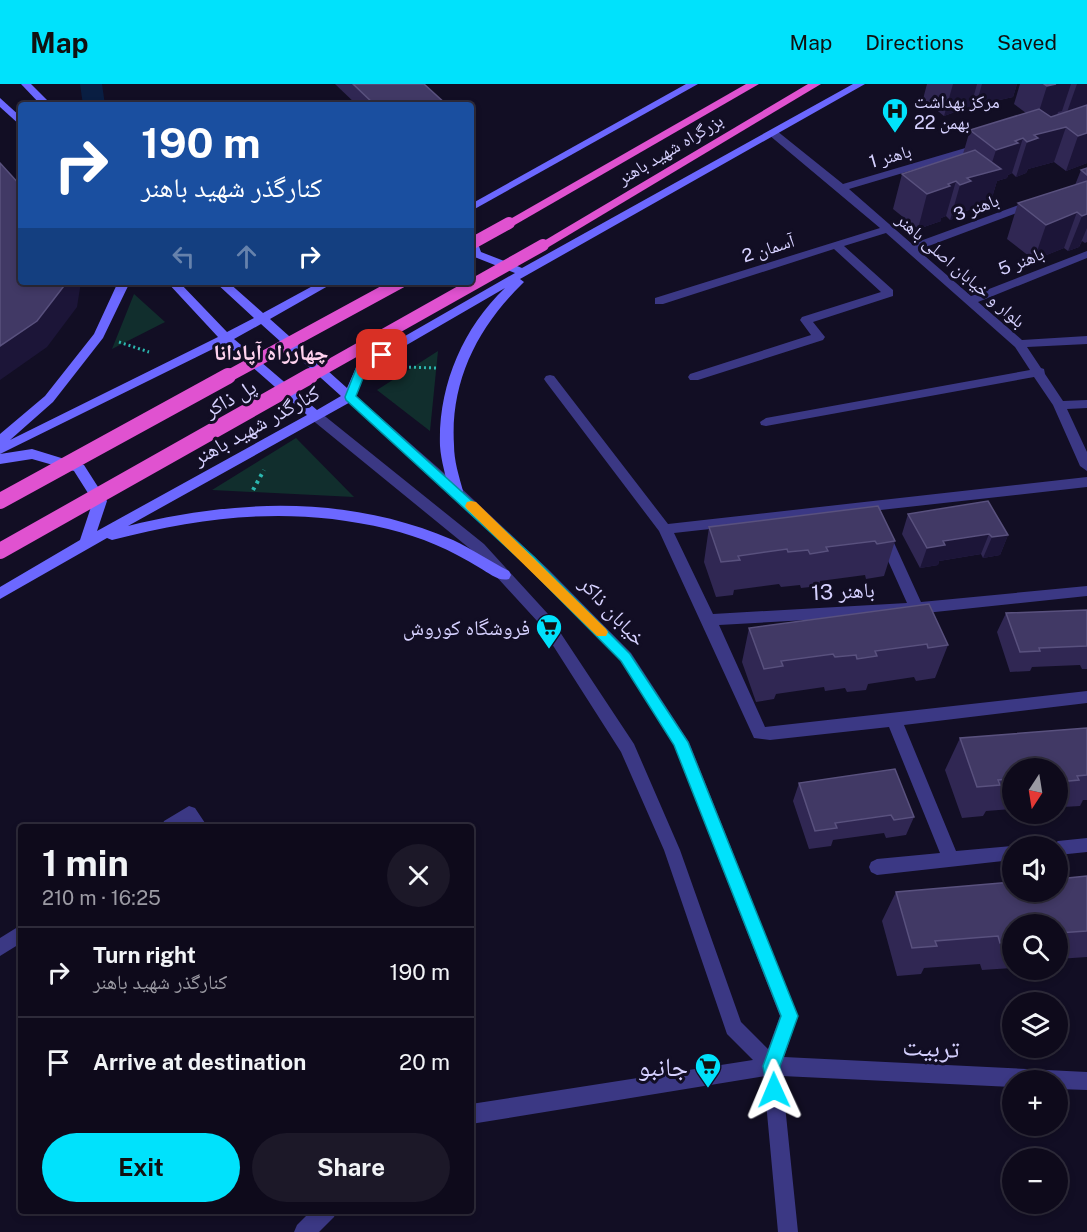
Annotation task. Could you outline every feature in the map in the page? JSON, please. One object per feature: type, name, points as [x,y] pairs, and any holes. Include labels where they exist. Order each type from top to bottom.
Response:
[{"type":"highway","name":"بزرگراه شهید باهنر","points":[[474,240],[754,84]]},
{"type":"highway","name":"بزرگراه شهید باهنر","points":[[543,245],[816,84]]},
{"type":"highway","name":"پل ذاکر","points":[[474,284],[543,245]]},
{"type":"highway","name":"پل ذاکر","points":[[0,501],[396,285]]},
{"type":"highway","name":"پل ذاکر","points":[[0,551],[472,285]]},
{"type":"main road","points":[[26,84],[44,102]]},
{"type":"main road","points":[[474,205],[693,84]]},
{"type":"main road","points":[[362,366],[860,84]]},
{"type":"main road","points":[[0,101],[18,120]]},
{"type":"main road","points":[[474,214],[491,197]]},
{"type":"main road","points":[[474,249],[476,254],[522,272],[546,260]]},
{"type":"main road","points":[[456,491],[447,447],[448,406],[458,368],[478,327],[508,291],[546,260]]},
{"type":"main road","points":[[0,441],[49,399],[99,335],[123,285]]},
{"type":"main road","points":[[176,285],[226,338],[316,416]]},
{"type":"main road","name":"خیابان ذاکر","points":[[224,285],[350,397]]},
{"type":"main road","points":[[0,450],[226,338],[323,285]]},
{"type":"main road","name":"کنارگذر شهید باهنر","points":[[0,594],[86,543],[350,397],[362,366]]},
{"type":"main road","points":[[0,459],[32,454],[79,468],[100,501],[86,543]]},
{"type":"main road","points":[[86,543],[166,520],[243,509],[314,510],[382,521],[446,543],[504,575]]},
{"type":"street","name":"بلوار و خیابان اصلی باهنر","points":[[773,133],[841,188],[1019,344],[1040,372],[1059,405],[1087,466]]},
{"type":"street","name":"باهنر 1","points":[[841,188],[998,142]]},
{"type":"street","name":"باهنر 3","points":[[910,249],[1043,200]]},
{"type":"street","name":"آسمان 2","points":[[659,301],[886,229]]},
{"type":"street","points":[[694,377],[819,337],[806,320],[890,293],[836,245]]},
{"type":"street","name":"باهنر 5","points":[[969,301],[1087,255]]},
{"type":"street","points":[[1019,344],[1087,340]]},
{"type":"street","points":[[766,422],[1040,372]]},
{"type":"street","points":[[550,379],[665,529],[760,733],[770,734],[1087,697]]},
{"type":"street","name":"خیابان ذاکر","points":[[350,397],[456,491],[544,574],[626,657],[681,742],[789,1016],[772,1066],[788,1232]]},
{"type":"street","points":[[1059,405],[1087,404]]},
{"type":"street","points":[[316,416],[479,548],[543,618],[628,749],[672,850],[734,1028],[772,1066]]},
{"type":"street","points":[[665,529],[1087,482]]},
{"type":"street","points":[[871,507],[916,608]]},
{"type":"street","name":"باهنر 13","points":[[709,620],[916,608],[1087,591]]},
{"type":"street","points":[[893,718],[951,859]]},
{"type":"street","points":[[173,824],[189,813],[198,824]]},
{"type":"street","points":[[1068,847],[1087,845]]},
{"type":"street","points":[[877,867],[1002,854]]},
{"type":"street","points":[[0,948],[18,935]]},
{"type":"street","name":"تربیت","points":[[474,1114],[614,1094],[772,1066],[1087,1081]]},
{"type":"street","points":[[304,1232],[323,1214]]},
{"type":"path","points":[[99,335],[178,362]]},
{"type":"path","points":[[362,366],[458,368]]},
{"type":"green space","points":[[134,294],[165,322],[112,349]]},
{"type":"green space","points":[[438,351],[430,431],[377,390]]},
{"type":"green space","points":[[296,438],[354,497],[212,490]]},
{"type":"building","points":[[353,84],[424,84],[444,102],[372,102]]},
{"type":"building","points":[[1087,105],[1087,133],[1078,136],[1066,127],[1034,135],[1038,138],[1027,142],[1023,138],[1015,141],[1018,143],[996,150],[970,130],[1039,109],[1051,117]]},
{"type":"building","points":[[975,150],[1001,169],[967,178],[971,181],[960,185],[956,181],[948,184],[950,186],[927,194],[902,174]]},
{"type":"building","points":[[0,163],[18,183],[18,285],[65,285],[37,321],[0,346]]},
{"type":"building","points":[[1087,181],[1087,214],[1082,216],[1077,212],[1046,225],[1018,203]]},
{"type":"building","points":[[988,501],[1008,535],[992,537],[989,534],[943,541],[945,545],[927,548],[908,514]]},
{"type":"building","points":[[878,506],[895,541],[826,547],[828,551],[810,554],[808,550],[788,552],[787,549],[738,556],[740,560],[721,562],[709,527]]},
{"type":"building","points":[[929,604],[948,645],[928,648],[927,644],[875,651],[877,656],[857,659],[856,655],[835,657],[833,654],[781,661],[783,666],[764,669],[749,628]]},
{"type":"building","points":[[1087,610],[1087,646],[1039,648],[1040,651],[1020,652],[1006,613]]},
{"type":"building","points":[[1087,728],[1087,775],[1077,776],[1079,780],[1068,781],[1068,758],[1002,758],[1002,780],[998,780],[1000,785],[977,787],[960,738]]},
{"type":"building","points":[[895,769],[914,817],[894,820],[891,815],[835,823],[837,828],[815,831],[799,783]]},
{"type":"building","points":[[1087,876],[1087,931],[1068,932],[1068,914],[1002,914],[1002,943],[1000,943],[998,936],[935,941],[937,946],[912,948],[896,892],[1002,883],[1002,902],[1068,902],[1068,878]]},
{"type":"waterway","points":[[91,84],[94,102]]},
{"type":"slow traffic","points":[[471,506],[544,574],[601,632]]},
{"type":"place","name":"مرکز بهداشت 22 بهمن","points":[[895,134]]},
{"type":"place","name":"فروشگاه کوروش","points":[[549,650]]},
{"type":"place","name":"جانبو","points":[[708,1089]]},
{"type":"district","name":"چهارراه آپادانا","points":[[271,352]]},
{"type":"route","points":[[382,355],[362,366],[350,397],[530,560],[626,657],[681,742],[789,1016],[772,1066],[774,1090]]}]
